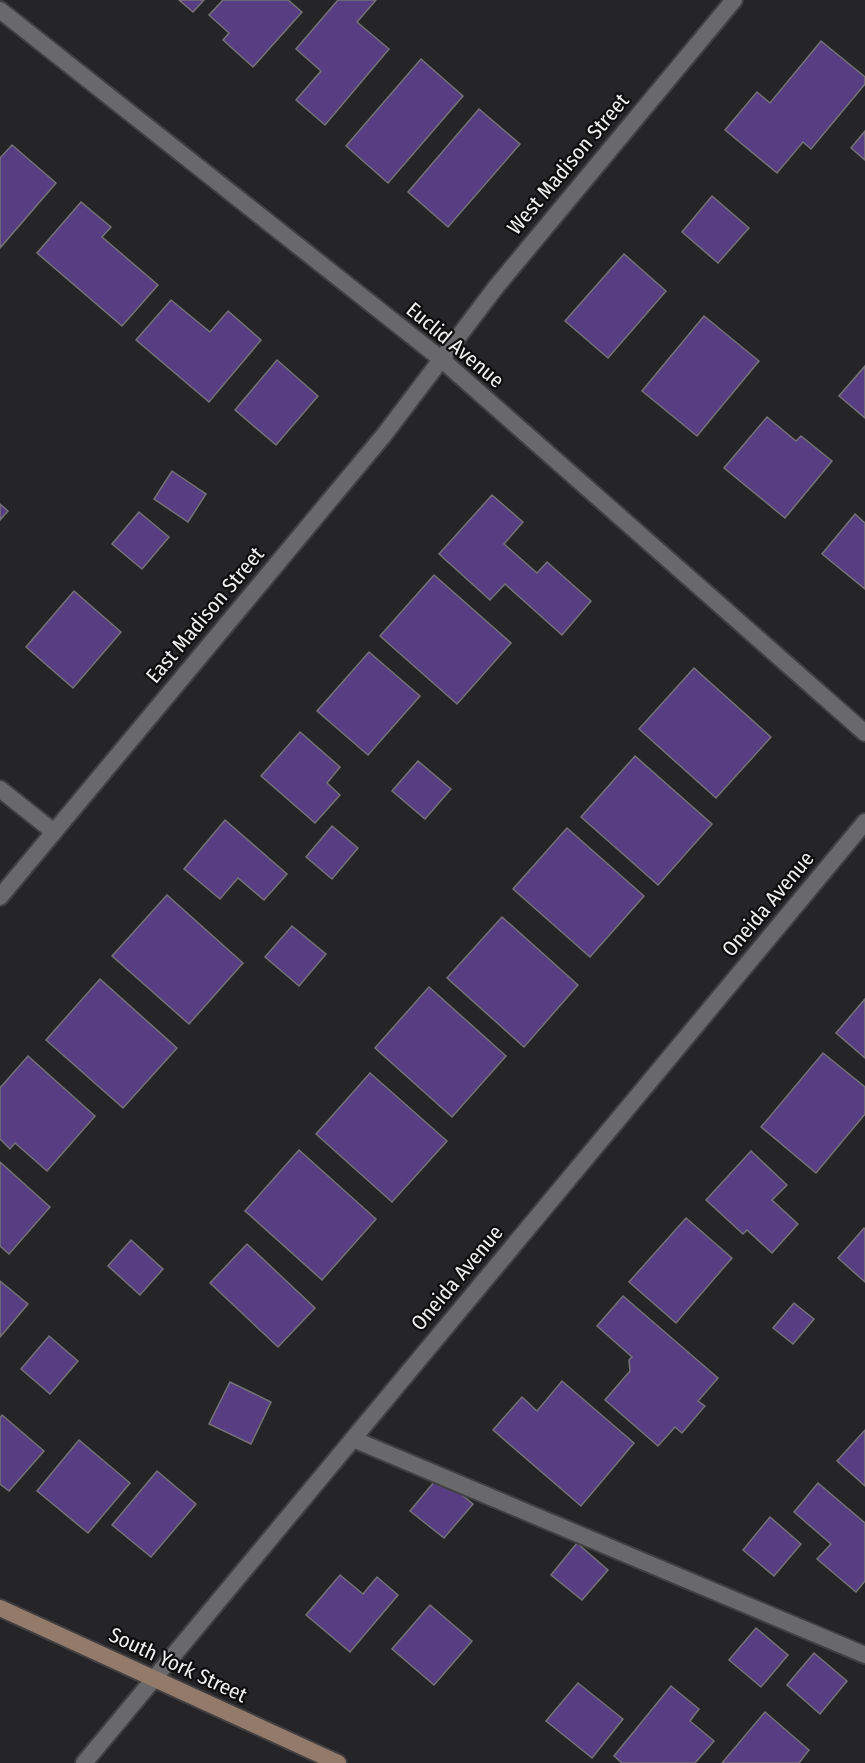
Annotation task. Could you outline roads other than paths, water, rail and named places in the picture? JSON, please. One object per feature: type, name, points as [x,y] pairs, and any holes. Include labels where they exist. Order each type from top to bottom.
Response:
[{"type":"main road","name":"South York Street","points":[[0,1608],[338,1763]]},
{"type":"street","name":"West Madison Street","points":[[441,359],[496,287],[734,0]]},
{"type":"street","name":"Euclid Avenue","points":[[0,10],[441,359],[865,733]]},
{"type":"street","name":"East Madison Street","points":[[0,897],[384,435],[441,359]]},
{"type":"street","points":[[0,789],[54,832]]},
{"type":"street","name":"Oneida Avenue","points":[[84,1763],[865,822]]},
{"type":"street","points":[[353,1439],[865,1655]]}]
